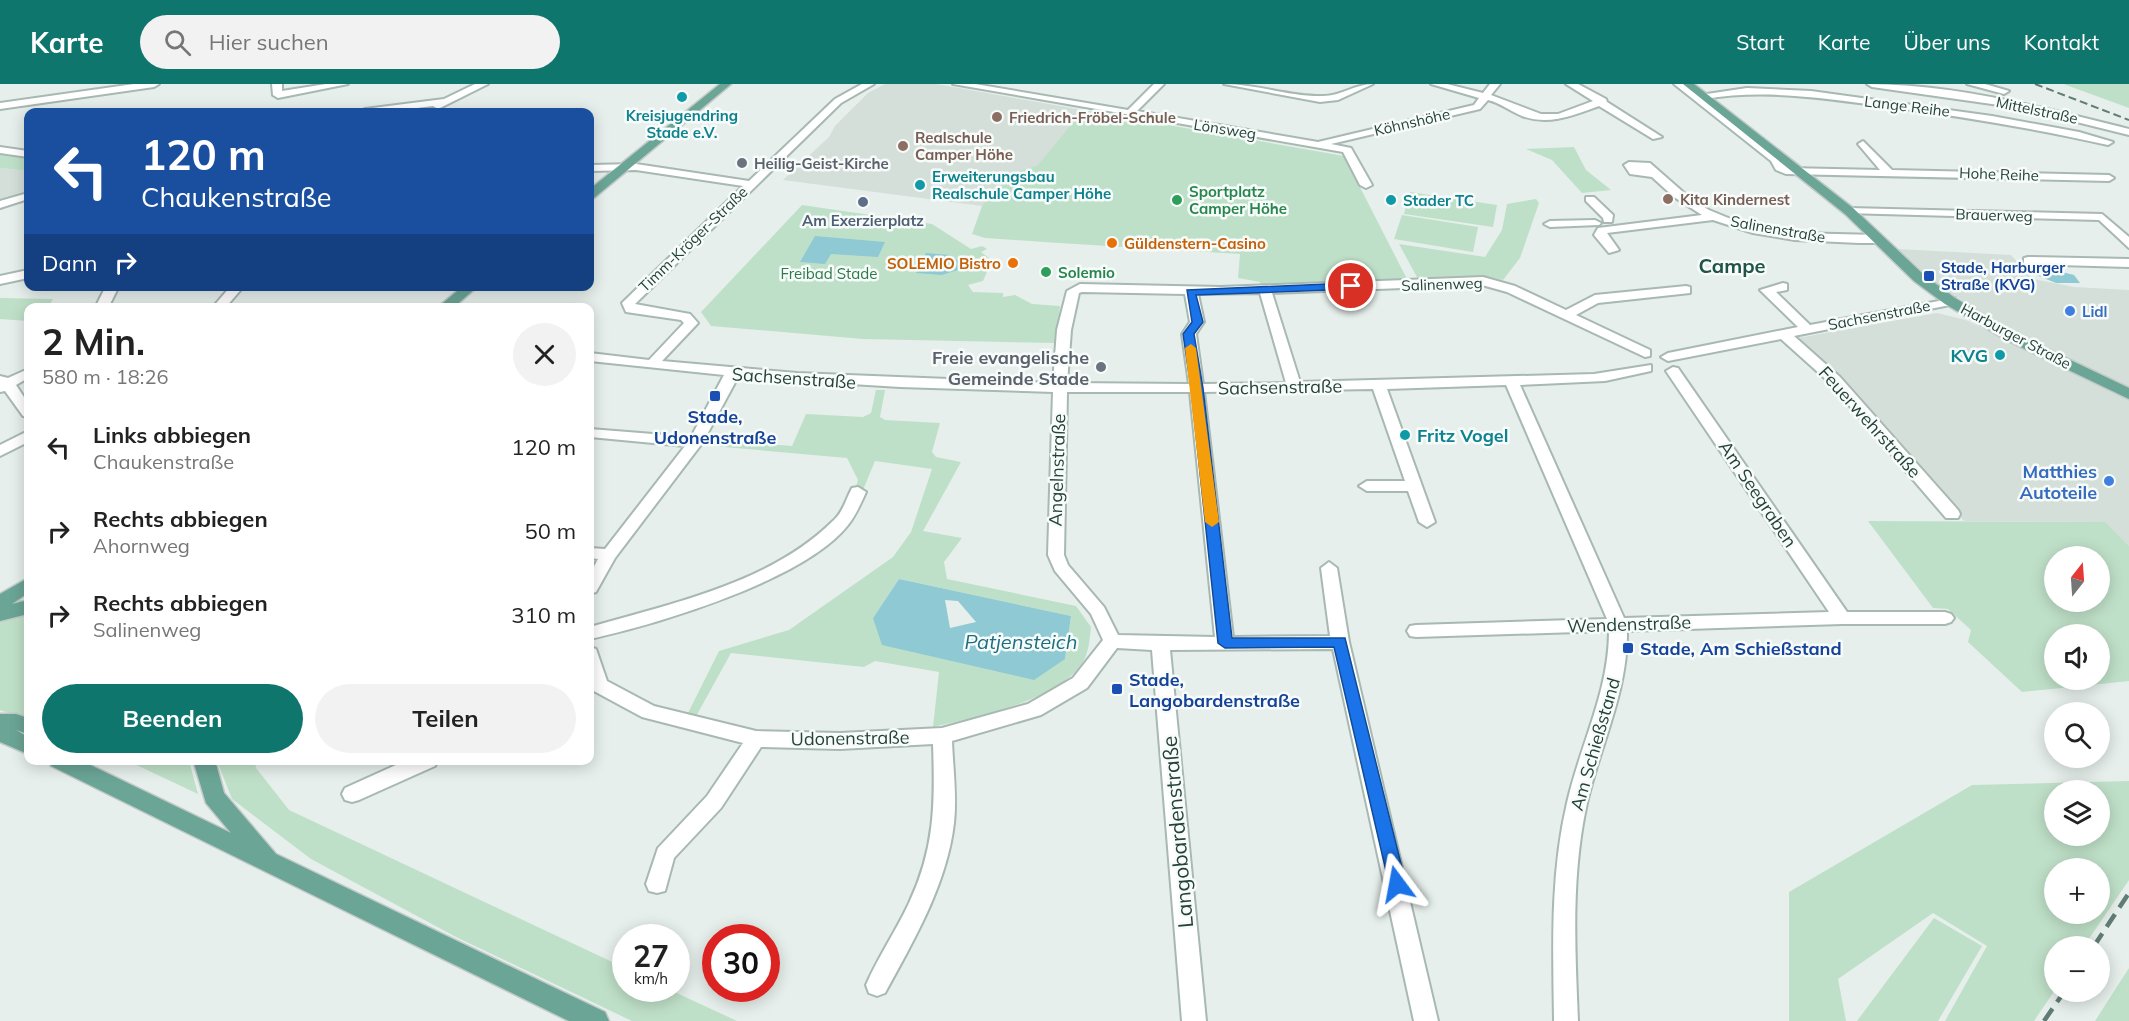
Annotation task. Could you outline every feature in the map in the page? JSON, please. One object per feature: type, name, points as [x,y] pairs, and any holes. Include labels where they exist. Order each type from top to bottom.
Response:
[{"type":"main road","points":[[594,192],[726,84]]},
{"type":"main road","name":"Harburger Straße","points":[[1688,84],[1802,172],[1849,211],[1919,278],[1950,301],[2011,337],[2129,394]]},
{"type":"main road","points":[[450,303],[466,291]]},
{"type":"main road","points":[[0,603],[24,594]]},
{"type":"main road","points":[[0,615],[24,595]]},
{"type":"main road","points":[[0,722],[24,725]]},
{"type":"main road","points":[[0,732],[24,744]]},
{"type":"main road","points":[[69,765],[596,1021]]},
{"type":"main road","points":[[205,765],[214,797],[271,864]]},
{"type":"street","points":[[0,106],[153,84]]},
{"type":"street","points":[[277,84],[278,95],[343,84]]},
{"type":"street","points":[[431,108],[483,84]]},
{"type":"street","name":"Timm-Kröger-Straße","points":[[651,365],[691,322],[685,317],[631,309],[628,303],[852,87],[869,84]]},
{"type":"street","name":"Lönsweg","points":[[958,84],[1347,150],[1365,185]]},
{"type":"street","points":[[1130,113],[1159,84]]},
{"type":"street","points":[[1229,84],[1320,99],[1342,96],[1368,84]]},
{"type":"street","points":[[1436,84],[1541,117],[1559,117],[1603,101]]},
{"type":"street","name":"Köhnshöhe","points":[[1319,144],[1477,107],[1495,84]]},
{"type":"street","points":[[1571,84],[1603,101],[1657,137]]},
{"type":"street","name":"Harburger Straße","points":[[1679,84],[1776,159],[1780,168],[1802,172]]},
{"type":"street","points":[[1871,84],[1873,101]]},
{"type":"street","name":"Mittelstraße","points":[[1871,84],[2041,104],[2129,132]]},
{"type":"street","points":[[1972,84],[2030,96]]},
{"type":"street","name":"Lange Reihe","points":[[1704,96],[1733,90],[1763,89],[1873,101],[1988,116],[2108,142]]},
{"type":"street","points":[[1984,99],[1988,116]]},
{"type":"street","points":[[397,108],[446,102]]},
{"type":"street","points":[[1863,144],[1888,172]]},
{"type":"street","points":[[0,150],[24,153]]},
{"type":"street","points":[[594,168],[625,168],[632,174],[746,188]]},
{"type":"street","name":"Hohe Reihe","points":[[1802,172],[2109,178]]},
{"type":"street","name":"Salinenstraße","points":[[1656,174],[1672,190],[1713,217],[1755,228],[1803,236],[1878,238]]},
{"type":"street","points":[[0,205],[24,197]]},
{"type":"street","points":[[1590,199],[1609,217],[1602,224],[1600,235],[1613,250]]},
{"type":"street","name":"Brauerweg","points":[[1849,211],[2102,218],[2129,244]]},
{"type":"street","points":[[1550,224],[1602,224],[1632,228],[1713,217]]},
{"type":"street","points":[[2028,261],[2129,263]]},
{"type":"street","points":[[0,280],[24,275]]},
{"type":"street","name":"Salinenweg","points":[[1080,288],[1191,292],[1483,281],[1503,285],[1567,315],[1646,361]]},
{"type":"street","name":"Sachsenstraße","points":[[1783,287],[1766,290],[1807,329]]},
{"type":"street","name":"Angelnstraße","points":[[1080,288],[1073,291],[1071,296],[1060,388],[1056,555],[1061,567],[1098,611],[1112,641]]},
{"type":"street","points":[[1265,290],[1294,387]]},
{"type":"street","points":[[1567,315],[1595,299],[1686,290]]},
{"type":"street","points":[[223,303],[233,291]]},
{"type":"street","points":[[1191,292],[1197,322],[1189,334],[1225,643]]},
{"type":"street","name":"Sachsenstraße","points":[[1670,364],[1784,333],[1950,301]]},
{"type":"street","name":"Feuerwehrstraße","points":[[1784,333],[1835,380],[1952,514]]},
{"type":"street","name":"Sachsenstraße","points":[[594,358],[732,374],[890,384],[1060,388],[1294,387],[1511,381],[1613,376],[1646,361]]},
{"type":"street","points":[[1646,361],[1670,364]]},
{"type":"street","name":"Am Seegraben","points":[[1670,364],[1842,618]]},
{"type":"street","points":[[594,581],[609,555],[696,442],[732,374]]},
{"type":"street","points":[[24,375],[2,384],[24,409]]},
{"type":"street","name":"Am Schießstand","points":[[1511,381],[1618,624],[1616,681],[1577,800],[1571,835],[1563,917],[1566,1021]]},
{"type":"street","points":[[1379,385],[1427,522]]},
{"type":"street","points":[[594,433],[696,442]]},
{"type":"street","points":[[0,452],[24,437]]},
{"type":"street","points":[[1366,486],[1414,486]]},
{"type":"street","points":[[594,632],[752,580],[804,553],[842,523],[858,492]]},
{"type":"street","points":[[594,553],[609,555]]},
{"type":"street","points":[[1329,568],[1340,642],[1397,884],[1426,1021]]},
{"type":"street","name":"Wendenstraße","points":[[1416,631],[1842,618],[1945,618]]},
{"type":"street","points":[[1112,641],[1160,644],[1340,642]]},
{"type":"street","name":"Udonenstraße","points":[[594,687],[649,712],[756,738],[840,741],[942,736],[1034,710],[1080,682],[1112,641]]},
{"type":"street","name":"Langobardenstraße","points":[[1160,644],[1194,1021]]},
{"type":"street","points":[[877,985],[904,936],[935,866],[944,822],[942,736]]},
{"type":"street","points":[[657,884],[665,854],[714,802],[756,738]]},
{"type":"street","points":[[351,794],[417,765]]},
{"type":"shaded area","name":"Realschule Camper Höhe","points":[[885,84],[936,84],[1083,110],[1038,166],[1017,172],[982,206],[783,180],[829,137],[835,126],[868,93]]},
{"type":"shaded area","points":[[0,168],[24,171],[24,195],[0,202]]},
{"type":"shaded area","points":[[1898,249],[2011,255],[2033,279],[2074,287],[2129,290],[2129,389],[2003,326],[1934,282]]},
{"type":"shaded area","points":[[1937,313],[1966,320],[2129,400],[2129,546],[2104,522],[1964,521],[1841,378],[1798,338]]},
{"type":"green space","points":[[2064,84],[2129,84],[2129,108],[2066,85]]},
{"type":"green space","name":"Sportplatz Camper Höhe","points":[[1083,110],[1344,156],[1408,281],[1261,287],[1260,282],[1238,278],[1240,254],[985,238],[972,234],[982,206],[991,194],[1017,172],[1038,165]]},
{"type":"green space","points":[[1574,147],[1586,170],[1611,190],[1582,193],[1552,160],[1526,149]]},
{"type":"green space","points":[[0,153],[24,156],[24,171],[0,168]]},
{"type":"green space","points":[[1410,192],[1497,205],[1493,227],[1404,214]]},
{"type":"green space","points":[[1536,199],[1539,203],[1520,258],[1503,280],[1482,276],[1418,279],[1399,244],[1485,257],[1502,230],[1507,204]]},
{"type":"green space","name":"Freibad Stade","points":[[802,205],[932,224],[971,249],[982,246],[987,249],[981,252],[994,262],[983,266],[989,267],[983,281],[968,285],[973,292],[1003,293],[1003,297],[1015,295],[1032,304],[1060,306],[1056,343],[863,339],[711,326],[701,312]]},
{"type":"green space","points":[[1402,215],[1478,227],[1473,252],[1394,239]]},
{"type":"green space","points":[[0,298],[53,299],[50,303],[24,303],[24,321],[0,319]]},
{"type":"green space","points":[[876,390],[885,390],[880,417],[885,420],[940,423],[932,452],[936,457],[961,462],[923,531],[962,538],[944,562],[947,579],[1076,606],[1091,627],[1085,658],[1074,673],[1039,696],[1017,705],[933,727],[939,672],[875,661],[864,667],[731,653],[694,720],[686,717],[719,651],[789,630],[893,557],[911,532],[932,469],[875,461],[863,490],[855,490],[858,480],[847,458],[702,445],[706,439],[792,446],[806,414],[863,417],[871,413]],"holes":[[[899,579],[1071,616],[1065,659],[873,618]]]},
{"type":"green space","points":[[1868,521],[2105,522],[2129,546],[2129,681],[2110,683],[2110,624],[2044,624],[2044,690],[2022,692],[1968,642],[1971,630],[1948,609],[1933,608]]},
{"type":"green space","points":[[24,614],[24,719],[0,710],[0,617]]},
{"type":"green space","points":[[136,765],[190,765],[198,794]]},
{"type":"green space","points":[[219,765],[256,765],[289,810],[612,962],[612,1002],[690,1002],[690,999],[737,1021],[632,1021],[456,937],[311,859],[232,799]]},
{"type":"green space","points":[[2110,781],[2129,781],[2129,880],[2110,908],[2110,858],[2044,858],[2044,924],[2099,924],[2091,936],[2044,936],[2044,1002],[2047,1002],[2034,1021],[1945,1021],[1987,946],[1933,913],[1838,979],[1846,1021],[1789,1021],[1789,892],[1972,785],[2044,783],[2044,846],[2110,846]]},
{"type":"green space","points":[[1934,918],[1982,946],[1938,1021],[1857,1021]]},
{"type":"green space","points":[[2129,968],[2129,1021],[2095,1021],[2107,1002],[2110,1002],[2110,998]]},
{"type":"water","points":[[815,236],[885,242],[878,257],[831,254],[825,264],[800,262]]},
{"type":"water","points":[[926,253],[950,255],[967,267],[942,275],[916,273]]},
{"type":"water","points":[[2050,269],[2074,275],[2080,283],[2056,283],[2034,274],[2034,271]]},
{"type":"water","name":"Patjensteich","points":[[899,579],[1071,616],[1065,659],[1034,680],[882,645],[873,618]],"holes":[[[945,600],[958,601],[976,622],[950,628]]]},
{"type":"railway","points":[[2035,84],[2129,120]]},
{"type":"railway","points":[[2101,936],[2129,893]]},
{"type":"railway","points":[[2044,1021],[2057,1002]]},
{"type":"slow traffic","points":[[1191,348],[1212,522]]},
{"type":"place","name":"Kreisjugendring Stade e.V.","points":[[682,97]]},
{"type":"place","name":"Friedrich-Fröbel-Schule","points":[[997,117]]},
{"type":"place","name":"Realschule Camper Höhe","points":[[903,146]]},
{"type":"place","name":"Heilig-Geist-Kirche","points":[[742,163]]},
{"type":"place","name":"Erweiterungsbau Realschule Camper Höhe","points":[[920,185]]},
{"type":"place","name":"Kita Kindernest","points":[[1668,199]]},
{"type":"place","name":"Sportplatz Camper Höhe","points":[[1177,200]]},
{"type":"place","name":"Stader TC","points":[[1391,200]]},
{"type":"place","name":"Am Exerzierplatz","points":[[863,202]]},
{"type":"place","name":"Güldenstern-Casino","points":[[1112,243]]},
{"type":"place","name":"SOLEMIO Bistro","points":[[1013,263]]},
{"type":"place","name":"Solemio","points":[[1046,272]]},
{"type":"place","name":"Stade, Harburger Straße (KVG)","points":[[1929,276]]},
{"type":"place","name":"Lidl","points":[[2070,311]]},
{"type":"place","name":"KVG","points":[[2000,355]]},
{"type":"place","name":"Freie evangelische Gemeinde Stade","points":[[1101,367]]},
{"type":"place","name":"Stade, Udonenstraße","points":[[715,396]]},
{"type":"place","name":"Fritz Vogel","points":[[1405,435]]},
{"type":"place","name":"Matthies Autoteile","points":[[2109,481]]},
{"type":"place","name":"Stade, Am Schießstand","points":[[1628,648]]},
{"type":"place","name":"Stade, Langobardenstraße","points":[[1117,689]]},
{"type":"district","name":"Campe","points":[[1732,265]]},
{"type":"route","points":[[1351,286],[1191,292],[1197,322],[1189,334],[1225,643],[1340,642],[1397,884]]}]
